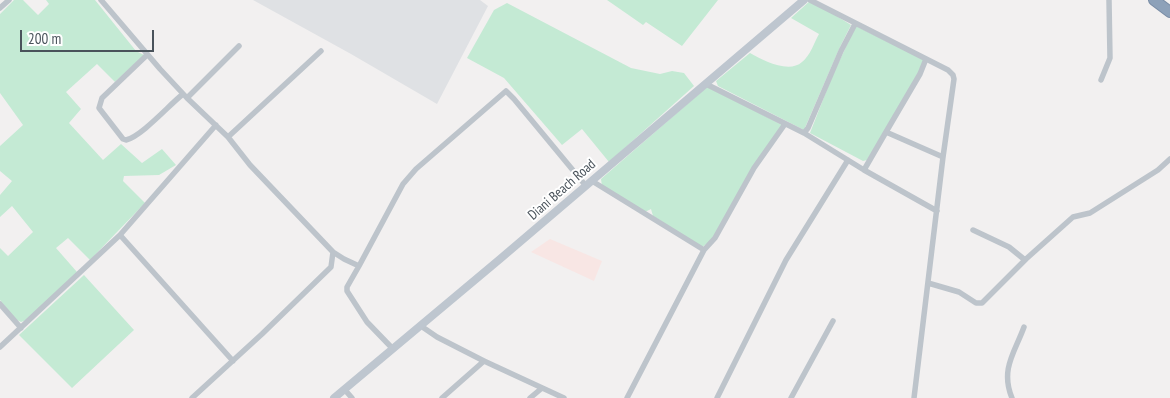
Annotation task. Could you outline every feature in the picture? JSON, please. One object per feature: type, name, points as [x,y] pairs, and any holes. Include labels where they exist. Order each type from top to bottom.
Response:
[{"type":"highway","points":[[1154,0],[1170,12]]},
{"type":"main road","name":"Diani Beach Road","points":[[334,398],[804,0]]},
{"type":"street","points":[[0,8],[9,0]]},
{"type":"street","points":[[101,0],[147,55],[185,96],[228,136],[250,165],[333,252],[359,266]]},
{"type":"street","points":[[810,0],[950,72],[954,79],[914,398]]},
{"type":"street","points":[[1101,80],[1110,58],[1109,0]]},
{"type":"street","points":[[804,133],[808,128],[840,51],[855,24]]},
{"type":"street","points":[[147,55],[102,98],[99,105],[126,140],[146,128],[185,96],[239,46]]},
{"type":"street","points":[[228,136],[321,51]]},
{"type":"street","points":[[864,170],[920,74],[926,59]]},
{"type":"street","points":[[706,84],[804,133],[864,170],[937,211]]},
{"type":"street","points":[[393,349],[367,322],[347,291],[347,287],[403,184],[416,169],[506,91],[589,183],[704,250]]},
{"type":"street","points":[[627,398],[704,250],[715,238],[754,168],[784,124]]},
{"type":"street","points":[[0,347],[120,235],[216,125]]},
{"type":"street","points":[[886,132],[943,157]]},
{"type":"street","points":[[928,283],[959,292],[976,303],[982,303],[1025,260],[1073,217],[1090,213],[1158,170],[1170,159]]},
{"type":"street","points":[[718,398],[786,260],[848,160]]},
{"type":"street","points":[[973,230],[1008,247],[1025,260]]},
{"type":"street","points":[[120,235],[233,361]]},
{"type":"street","points":[[331,267],[333,252]]},
{"type":"street","points":[[192,398],[331,267],[344,259]]},
{"type":"street","points":[[0,304],[20,328]]},
{"type":"street","points":[[791,398],[833,321]]},
{"type":"street","points":[[421,326],[437,337],[484,361],[564,398]]},
{"type":"street","points":[[1012,398],[1009,391],[1008,366],[1024,327]]},
{"type":"street","points":[[442,398],[484,361]]},
{"type":"street","points":[[530,398],[542,388]]},
{"type":"street","points":[[345,390],[352,398]]},
{"type":"shaded area","points":[[253,0],[480,0],[488,6],[437,104]]},
{"type":"shaded area","points":[[550,239],[602,261],[594,281],[531,252]]},
{"type":"green space","points":[[14,0],[23,0],[38,15],[49,4],[46,0],[95,0],[136,51],[144,55],[115,82],[97,64],[66,92],[81,109],[69,123],[103,160],[121,144],[142,163],[162,149],[176,165],[159,175],[124,176],[123,181],[145,203],[90,260],[68,238],[56,248],[77,272],[27,320],[21,322],[15,319],[0,300],[0,248],[8,256],[33,232],[12,206],[0,217],[0,195],[12,181],[0,171],[0,146],[23,125],[0,93],[0,14]]},
{"type":"green space","points":[[607,0],[718,0],[682,46],[646,22],[643,25]]},
{"type":"green space","points":[[811,0],[851,25],[804,130],[718,86],[716,81],[750,53],[776,65],[790,67],[802,62],[810,53],[819,34],[791,18]]},
{"type":"green space","points":[[507,3],[631,68],[660,74],[672,71],[684,73],[694,86],[609,162],[582,129],[562,145],[504,78],[467,58],[494,10]]},
{"type":"green space","points":[[856,26],[924,60],[919,74],[867,160],[863,161],[810,133],[833,74]]},
{"type":"green space","points":[[708,86],[782,125],[714,239],[702,247],[653,216],[651,209],[645,212],[602,186],[601,179]]},
{"type":"green space","points":[[84,275],[134,330],[72,388],[19,335]]}]
